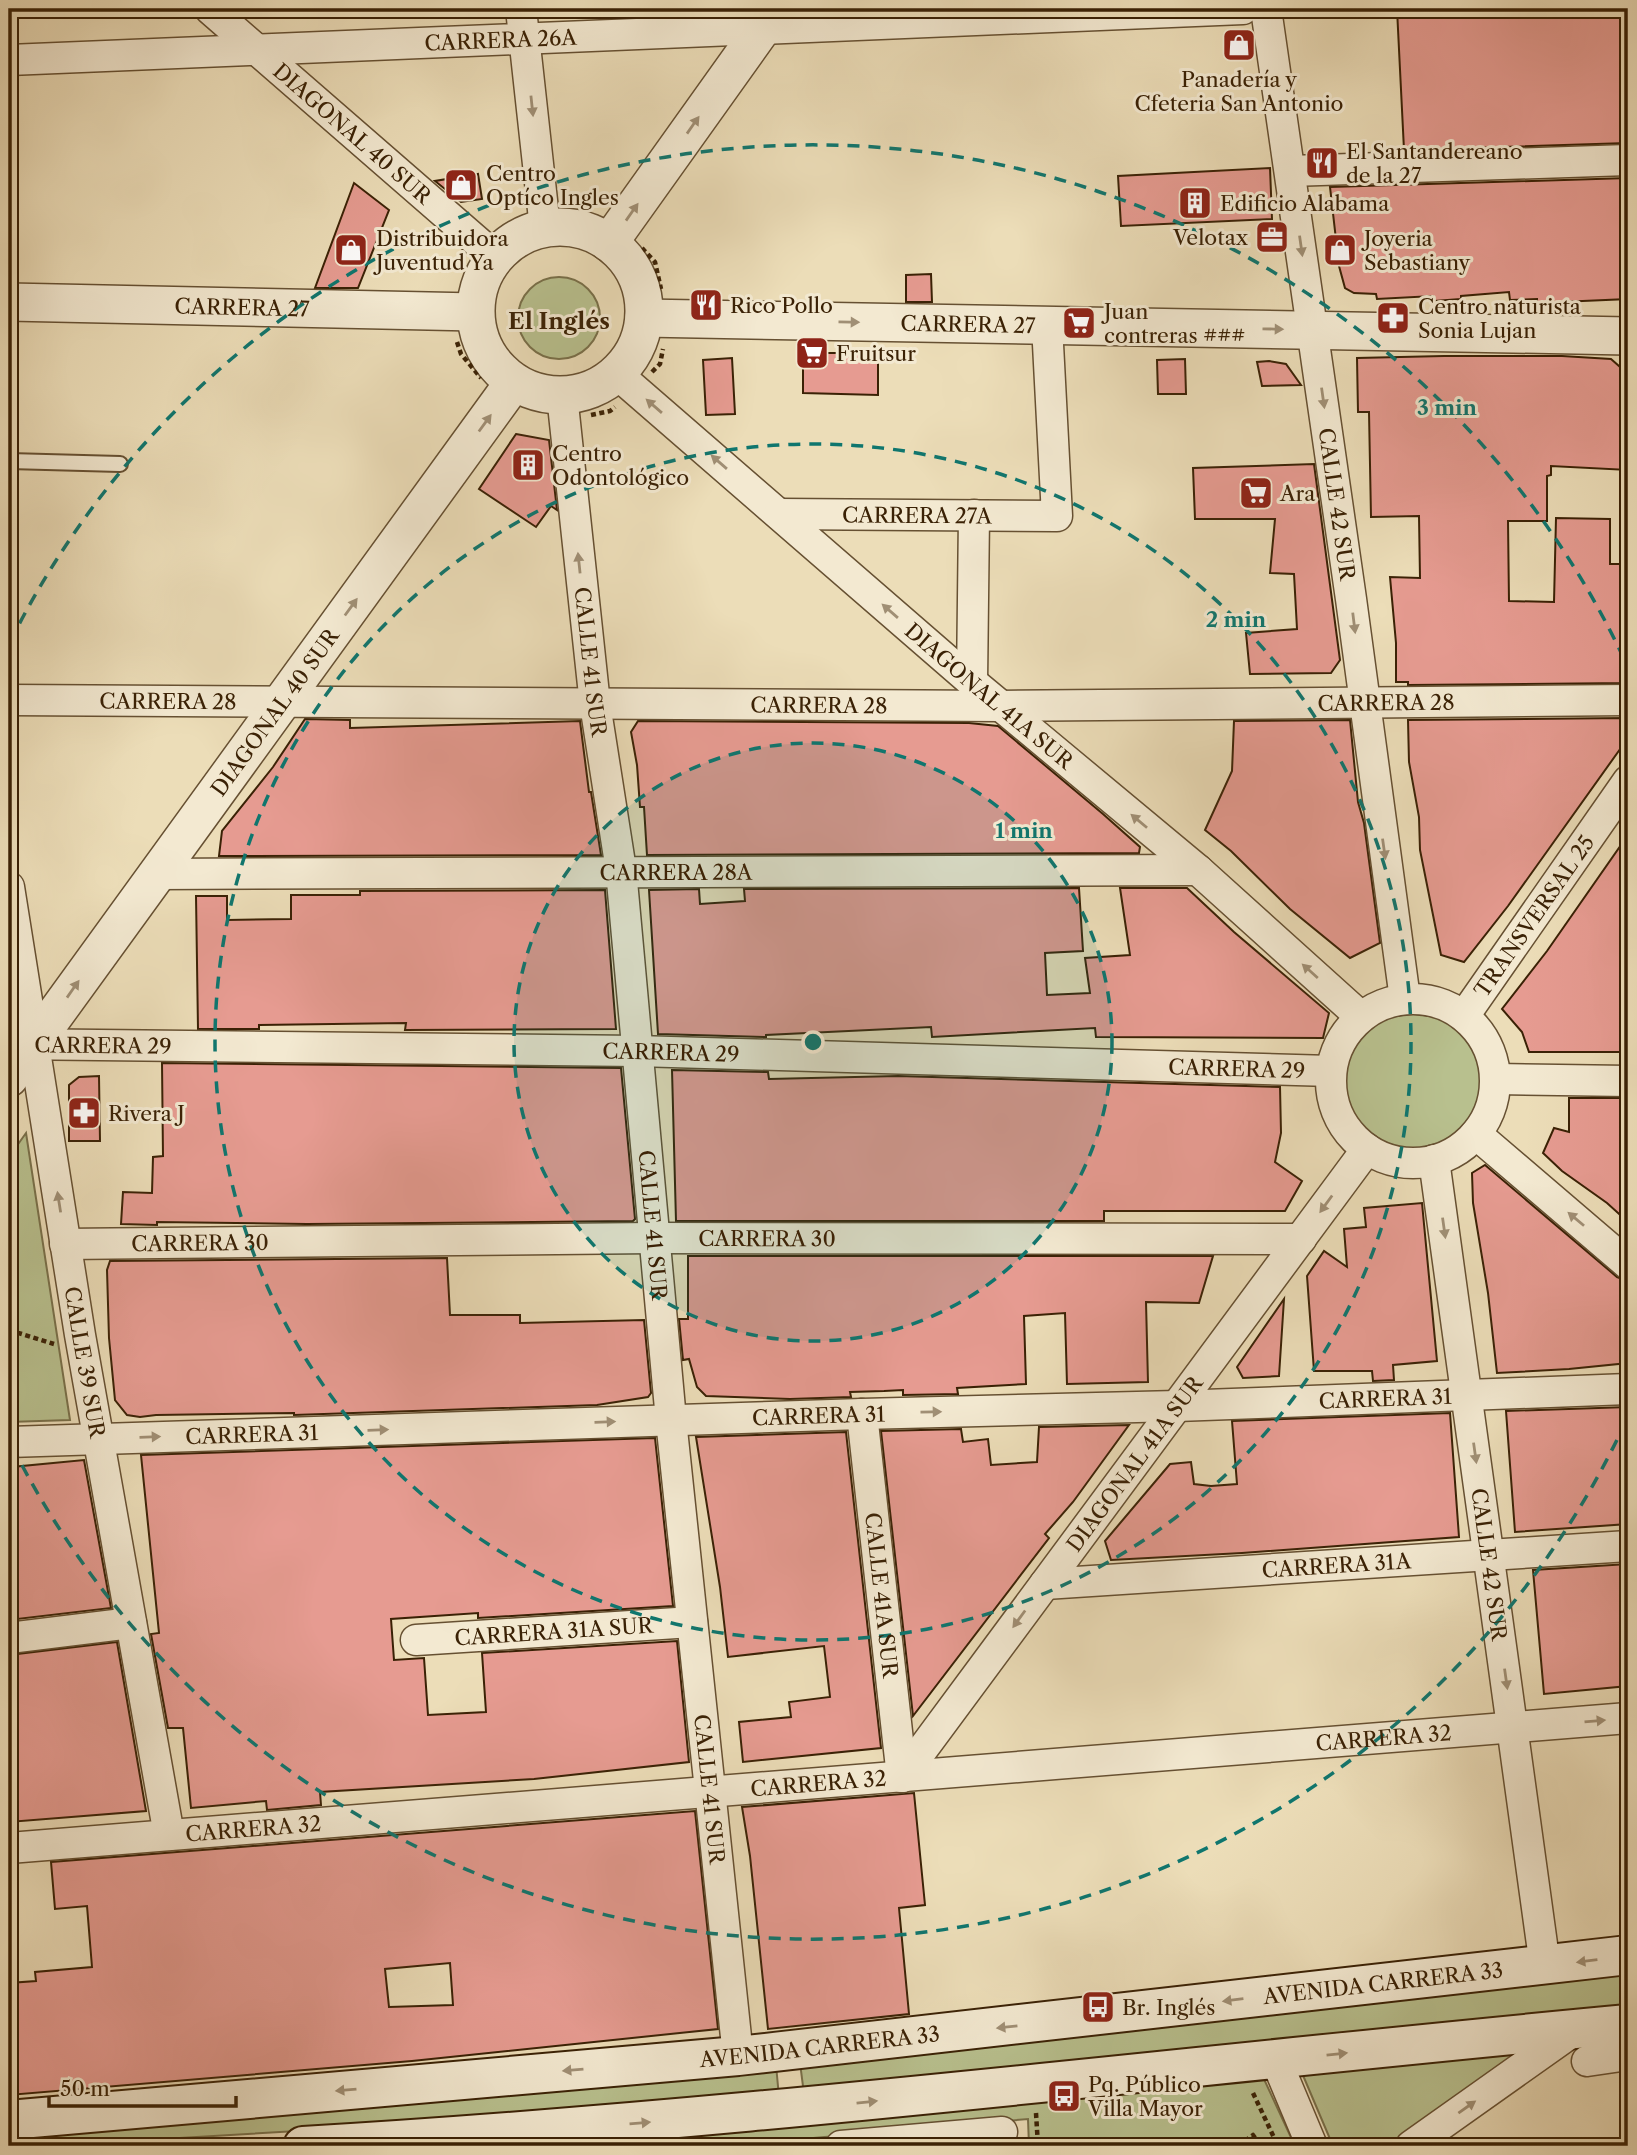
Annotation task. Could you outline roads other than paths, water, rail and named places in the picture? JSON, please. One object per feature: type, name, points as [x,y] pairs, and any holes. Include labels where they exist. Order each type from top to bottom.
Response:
[{"type":"main road","name":"AVENIDA CARRERA 33","points":[[9,2120],[738,2056],[1628,1955]]},
{"type":"main road","points":[[303,2146],[499,2135],[1582,2045],[1628,2024]]},
{"type":"main road","points":[[442,2146],[499,2135]]},
{"type":"street","name":"DIAGONAL 40 SUR","points":[[210,9],[495,257]]},
{"type":"street","points":[[521,9],[545,228]]},
{"type":"street","name":"CARRERA 26A","points":[[9,60],[524,38],[769,19],[1243,9]]},
{"type":"street","name":"CALLE 42 SUR","points":[[1266,9],[1405,999]]},
{"type":"street","points":[[616,234],[769,19]]},
{"type":"street","points":[[1290,171],[1628,160]]},
{"type":"street","points":[[568,227],[616,234],[625,258],[637,276],[643,296],[656,318],[628,362],[626,382],[600,386],[582,393],[563,408],[529,390],[507,392],[480,339],[462,311],[477,292],[484,273],[495,257],[518,238],[545,228],[568,227]]},
{"type":"street","name":"CARRERA 27","points":[[9,302],[462,311]]},
{"type":"street","name":"CARRERA 27","points":[[656,318],[1626,336]]},
{"type":"street","name":"CARRERA 27A","points":[[779,514],[1057,516],[1047,325]]},
{"type":"street","name":"DIAGONAL 41A SUR","points":[[626,382],[1000,706],[1198,870],[1361,1017]]},
{"type":"street","name":"DIAGONAL 40 SUR","points":[[9,1078],[21,1044],[156,874],[507,392]]},
{"type":"street","name":"CALLE 41 SUR","points":[[563,408],[594,704],[621,870],[653,1238],[738,2056]]},
{"type":"street","points":[[972,682],[974,515]]},
{"type":"street","name":"CARRERA 28","points":[[9,700],[1000,706],[1628,700]]},
{"type":"street","name":"TRANSVERSAL 25","points":[[1464,1016],[1628,781]]},
{"type":"street","name":"CARRERA 28A","points":[[156,874],[621,870],[1198,870]]},
{"type":"street","name":"CALLE 39 SUR","points":[[9,887],[21,1044],[65,1244],[169,1835]]},
{"type":"street","points":[[1405,999],[1426,1000],[1446,1006],[1464,1016],[1481,1033],[1492,1055],[1496,1079],[1488,1118],[1476,1134],[1457,1151],[1434,1160],[1411,1163],[1388,1159],[1367,1149],[1349,1133],[1338,1114],[1331,1093],[1331,1071],[1336,1051],[1346,1032],[1361,1017],[1381,1005],[1405,999]]},
{"type":"street","name":"CARRERA 29","points":[[21,1044],[637,1051],[1331,1071]]},
{"type":"street","points":[[1496,1079],[1628,1081]]},
{"type":"street","points":[[1476,1134],[1628,1264]]},
{"type":"street","name":"DIAGONAL 41A SUR","points":[[902,1777],[1367,1149]]},
{"type":"street","name":"CALLE 42 SUR","points":[[1434,1160],[1545,1966]]},
{"type":"street","name":"CARRERA 30","points":[[65,1244],[653,1238],[1301,1239]]},
{"type":"street","name":"CARRERA 31","points":[[9,1442],[1628,1390]]},
{"type":"street","name":"CALLE 41A SUR","points":[[862,1414],[902,1777]]},
{"type":"street","name":"CARRERA 31A","points":[[1045,1584],[1628,1546]]},
{"type":"street","name":"CARRERA 31A SUR","points":[[416,1640],[692,1622]]},
{"type":"street","points":[[9,1638],[131,1623]]},
{"type":"street","name":"CARRERA 32","points":[[9,1848],[1628,1718]]},
{"type":"street","points":[[1411,2146],[1582,2045],[1628,2055]]},
{"type":"street","points":[[1263,2073],[1312,2146]]},
{"type":"street","points":[[841,2146],[1003,2133]]},
{"type":"lane","points":[[9,461],[120,464]]},
{"type":"place","name":"Panadería y Cfeteria San Antonio","points":[[1239,45]]},
{"type":"place","name":"El Santandereano de la 27","points":[[1322,163]]},
{"type":"place","name":"Centro Optíco Ingles","points":[[461,185]]},
{"type":"place","name":"Edificio Alabama","points":[[1195,203]]},
{"type":"place","name":"Velotax","points":[[1272,237]]},
{"type":"place","name":"Distribuidora Juventud Ya","points":[[351,250]]},
{"type":"place","name":"Joyeria Sebastiany","points":[[1340,250]]},
{"type":"place","name":"Rico Pollo","points":[[706,305]]},
{"type":"place","name":"Centro naturista Sonia Lujan","points":[[1393,318]]},
{"type":"place","name":"Juan contreras ###","points":[[1079,323]]},
{"type":"place","name":"Fruitsur","points":[[812,353]]},
{"type":"place","name":"Centro Odontológico","points":[[528,465]]},
{"type":"place","name":"Ara","points":[[1256,493]]},
{"type":"place","name":"Rivera J","points":[[84,1113]]},
{"type":"place","name":"Br. Inglés","points":[[1098,2007]]},
{"type":"place","name":"Pq. Público Villa Mayor","points":[[1064,2096]]},
{"type":"district","name":"El Inglés","points":[[559,321]]}]
